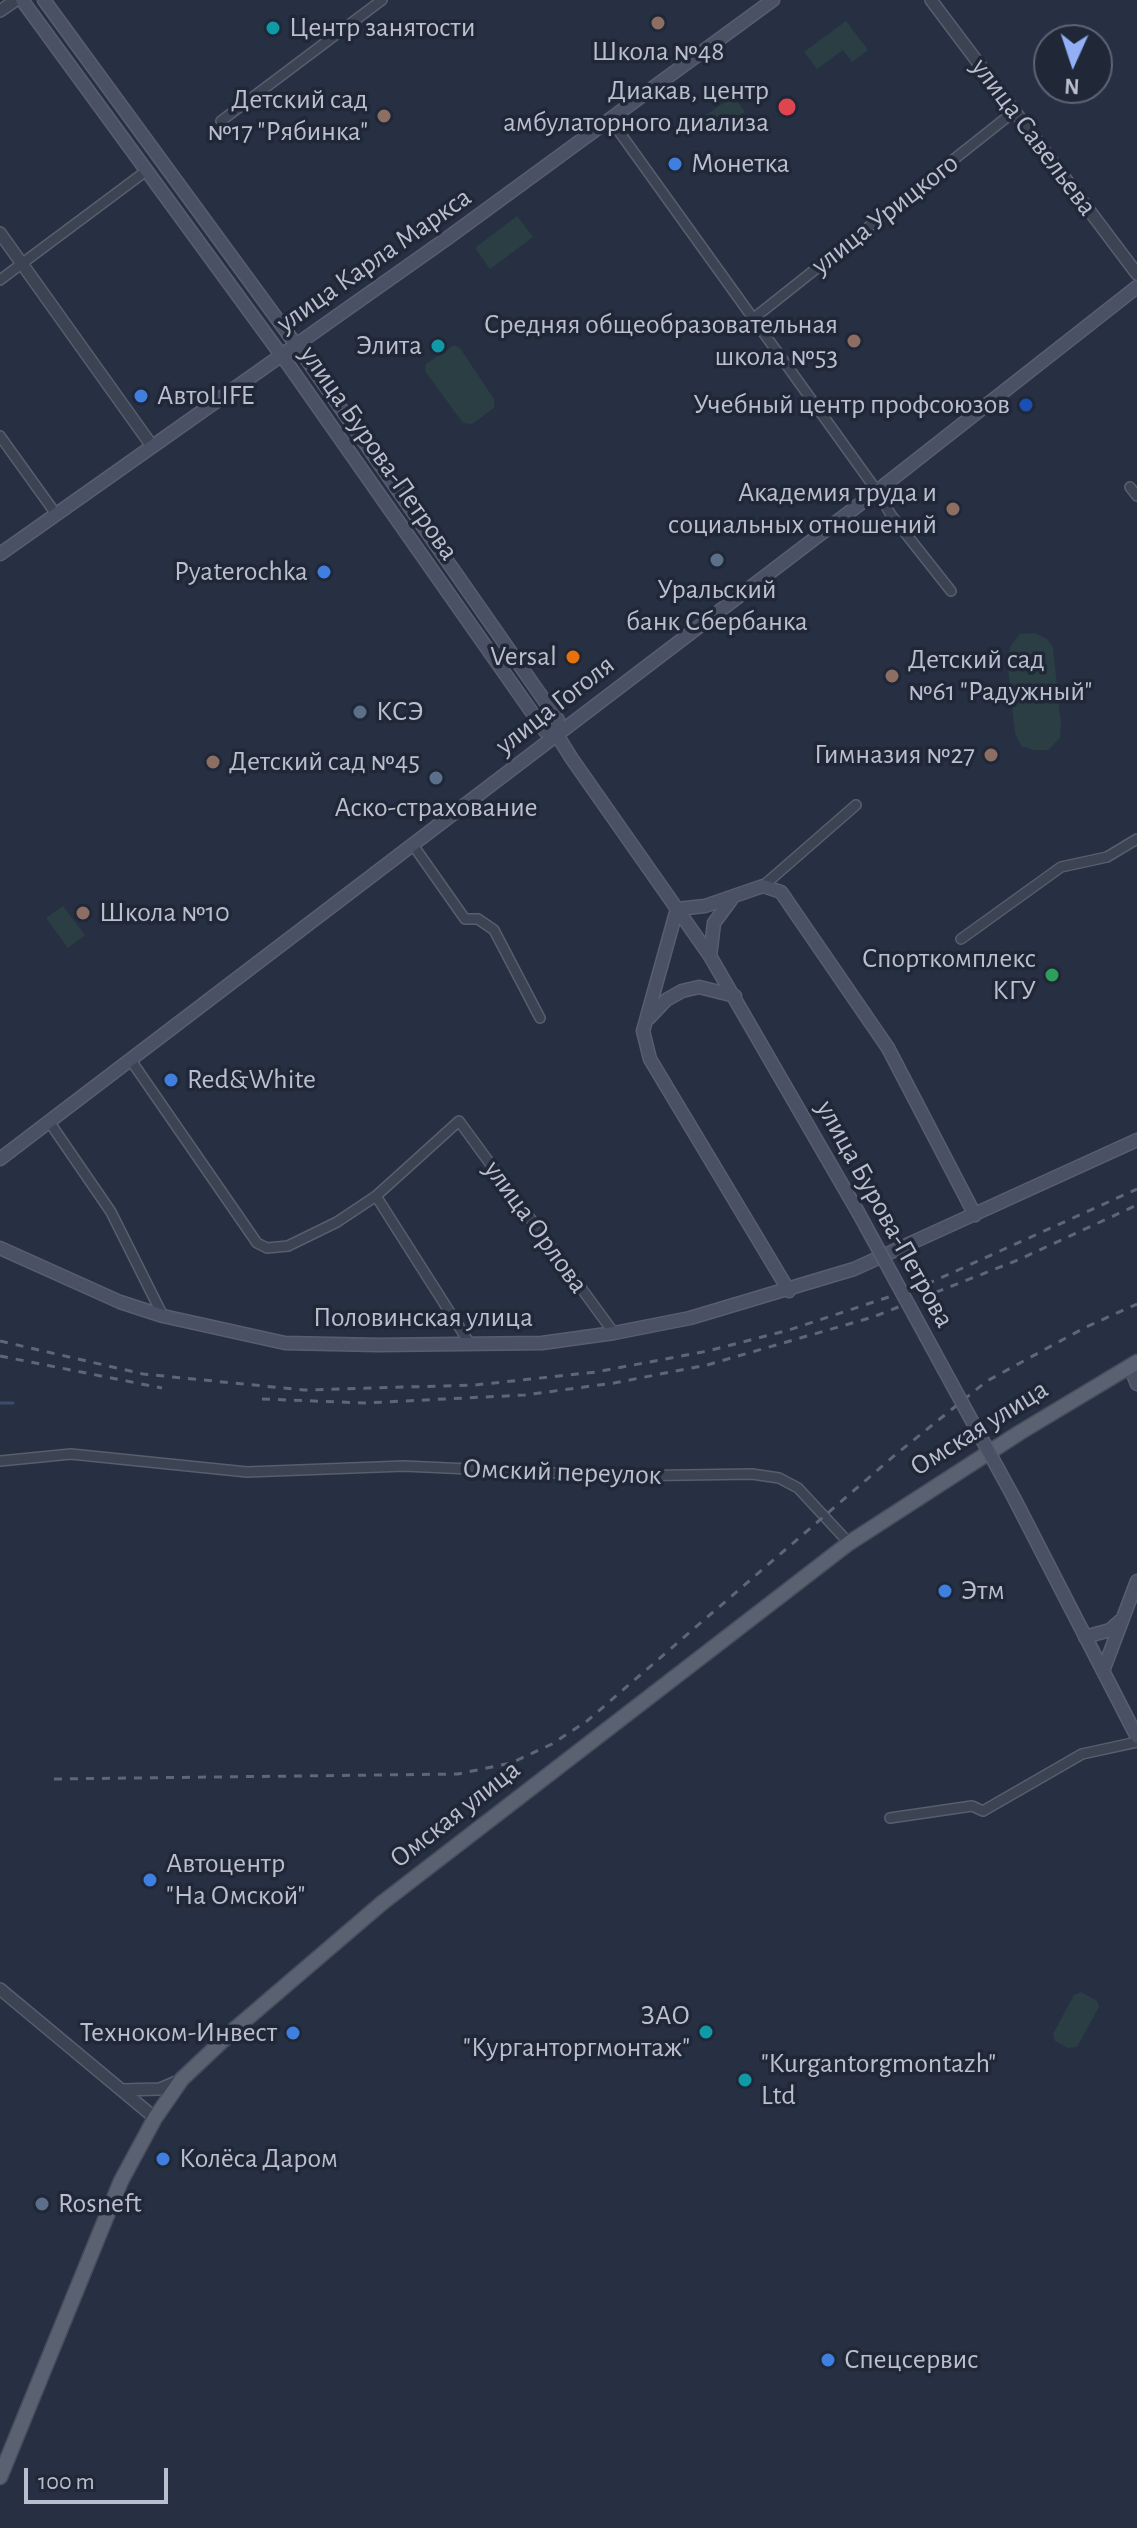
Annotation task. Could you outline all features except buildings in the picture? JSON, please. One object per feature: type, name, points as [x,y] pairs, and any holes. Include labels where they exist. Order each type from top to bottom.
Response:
[{"type":"main road","name":"улица Бурова-Петрова","points":[[19,0],[281,355],[545,731],[557,735],[710,956],[858,1212],[1014,1498],[1137,1740]]},
{"type":"main road","name":"улица Бурова-Петрова","points":[[44,0],[296,346],[558,720],[557,735]]},
{"type":"main road","name":"улица Карла Маркса","points":[[0,554],[296,346],[773,0]]},
{"type":"main road","name":"улица Гоголя","points":[[0,1159],[877,491],[1137,287]]},
{"type":"main road","points":[[710,956],[714,923],[731,900],[748,889],[763,886],[781,892],[887,1046],[975,1215]]},
{"type":"main road","points":[[731,900],[677,909],[643,1031],[650,1059],[789,1291]]},
{"type":"main road","points":[[647,1020],[666,1000],[682,991],[699,987],[735,996]]},
{"type":"main road","name":"Половинская улица","points":[[0,1248],[120,1302],[163,1316],[285,1343],[542,1343],[614,1333],[789,1291],[854,1269],[1137,1140]]},
{"type":"main road","points":[[1133,1364],[1137,1384]]},
{"type":"main road","name":"Омская улица","points":[[0,2477],[91,2247],[121,2181],[155,2118],[182,2079],[236,2028],[384,1901],[849,1543],[994,1448],[1133,1364]]},
{"type":"main road","points":[[1103,1671],[1137,1581]]},
{"type":"main road","points":[[1085,1637],[1110,1630],[1120,1621]]},
{"type":"street","points":[[0,11],[19,0]]},
{"type":"street","points":[[221,121],[382,0]]},
{"type":"street","name":"улица Савельева","points":[[931,0],[1137,274]]},
{"type":"street","name":"улица Урицкого","points":[[754,318],[1016,110]]},
{"type":"street","points":[[610,119],[877,491],[891,515],[951,591]]},
{"type":"street","points":[[0,280],[146,171]]},
{"type":"street","points":[[0,233],[152,446]]},
{"type":"street","points":[[0,436],[56,514]]},
{"type":"street","points":[[763,886],[856,805]]},
{"type":"street","points":[[961,939],[1061,867],[1107,857],[1137,839]]},
{"type":"street","points":[[413,845],[465,919],[478,919],[494,930],[540,1018]]},
{"type":"street","points":[[130,1059],[257,1243],[267,1248],[288,1246],[337,1222],[376,1196],[470,1344]]},
{"type":"street","name":"улица Орлова","points":[[376,1196],[459,1121],[614,1333]]},
{"type":"street","points":[[50,1123],[111,1212],[163,1316]]},
{"type":"street","name":"Омский переулок","points":[[0,1461],[71,1454],[247,1472],[404,1466],[621,1476],[752,1474],[779,1478],[798,1488],[849,1543]]},
{"type":"street","points":[[890,1818],[972,1806],[983,1811],[1082,1754],[1137,1740]]},
{"type":"street","points":[[0,1989],[155,2118]]},
{"type":"street","points":[[120,2090],[160,2089],[182,2079]]},
{"type":"shaded area","points":[[846,21],[868,50],[852,62],[843,50],[817,69],[804,52]]},
{"type":"shaded area","points":[[733,96],[745,112],[713,135],[702,118]]},
{"type":"shaded area","points":[[517,216],[533,237],[490,269],[475,248]]},
{"type":"shaded area","points":[[454,345],[460,348],[494,399],[494,408],[472,424],[463,423],[425,371],[426,364]]},
{"type":"shaded area","points":[[1035,633],[1047,639],[1053,647],[1061,725],[1060,738],[1048,750],[1021,746],[1015,733],[1007,659],[1011,645],[1020,634]]},
{"type":"shaded area","points":[[63,906],[85,935],[68,948],[46,918]]},
{"type":"shaded area","points":[[1081,1992],[1097,2001],[1099,2007],[1077,2047],[1068,2048],[1055,2041],[1053,2034],[1074,1995]]},
{"type":"waterway","points":[[0,1403],[13,1403]]},
{"type":"railway","points":[[0,1341],[143,1374],[304,1390],[475,1385],[596,1372],[708,1351],[789,1330],[925,1285],[1137,1189]]},
{"type":"railway","points":[[262,1399],[365,1403],[525,1395],[614,1383],[707,1365],[873,1317],[1018,1260],[1137,1205]]},
{"type":"railway","points":[[54,1779],[458,1774],[511,1763],[552,1744],[587,1721],[895,1455],[987,1381],[1086,1327],[1137,1304]]},
{"type":"railway","points":[[0,1356],[162,1388]]},
{"type":"place","name":"Школа №48","points":[[658,23]]},
{"type":"place","name":"Центр занятости","points":[[273,28]]},
{"type":"place","name":"Диакав, центр амбулаторного диализа","points":[[787,107]]},
{"type":"place","name":"Детский сад №17 \"Рябинка\"","points":[[384,116]]},
{"type":"place","name":"Монетка","points":[[675,164]]},
{"type":"place","name":"Средняя общеобразовательная школа №53","points":[[854,341]]},
{"type":"place","name":"Элита","points":[[438,346]]},
{"type":"place","name":"АвтоLIFE","points":[[141,396]]},
{"type":"place","name":"Учебный центр профсоюзов","points":[[1026,405]]},
{"type":"place","name":"Академия труда и социальных отношений","points":[[953,509]]},
{"type":"place","name":"Уральский банк Сбербанка","points":[[717,560]]},
{"type":"place","name":"Pyaterochka","points":[[324,572]]},
{"type":"place","name":"Versal","points":[[573,657]]},
{"type":"place","name":"Детский сад №61 \"Радужный\"","points":[[892,676]]},
{"type":"place","name":"КСЭ","points":[[360,712]]},
{"type":"place","name":"Гимназия №27","points":[[991,755]]},
{"type":"place","name":"Детский сад №45","points":[[213,762]]},
{"type":"place","name":"Аско-страхование","points":[[436,778]]},
{"type":"place","name":"Школа №10","points":[[83,913]]},
{"type":"place","name":"Спорткомплекс КГУ","points":[[1052,975]]},
{"type":"place","name":"Red&White","points":[[171,1080]]},
{"type":"place","name":"Этм","points":[[945,1591]]},
{"type":"place","name":"Автоцентр \"На Омской\"","points":[[150,1880]]},
{"type":"place","name":"ЗАО \"Курганторгмонтаж\"","points":[[706,2032]]},
{"type":"place","name":"Техноком-Инвест","points":[[293,2033]]},
{"type":"place","name":"\"Kurgantorgmontazh\" Ltd","points":[[745,2080]]},
{"type":"place","name":"Колёса Даром","points":[[163,2159]]},
{"type":"place","name":"Rosneft","points":[[42,2204]]},
{"type":"place","name":"Спецсервис","points":[[828,2360]]}]
